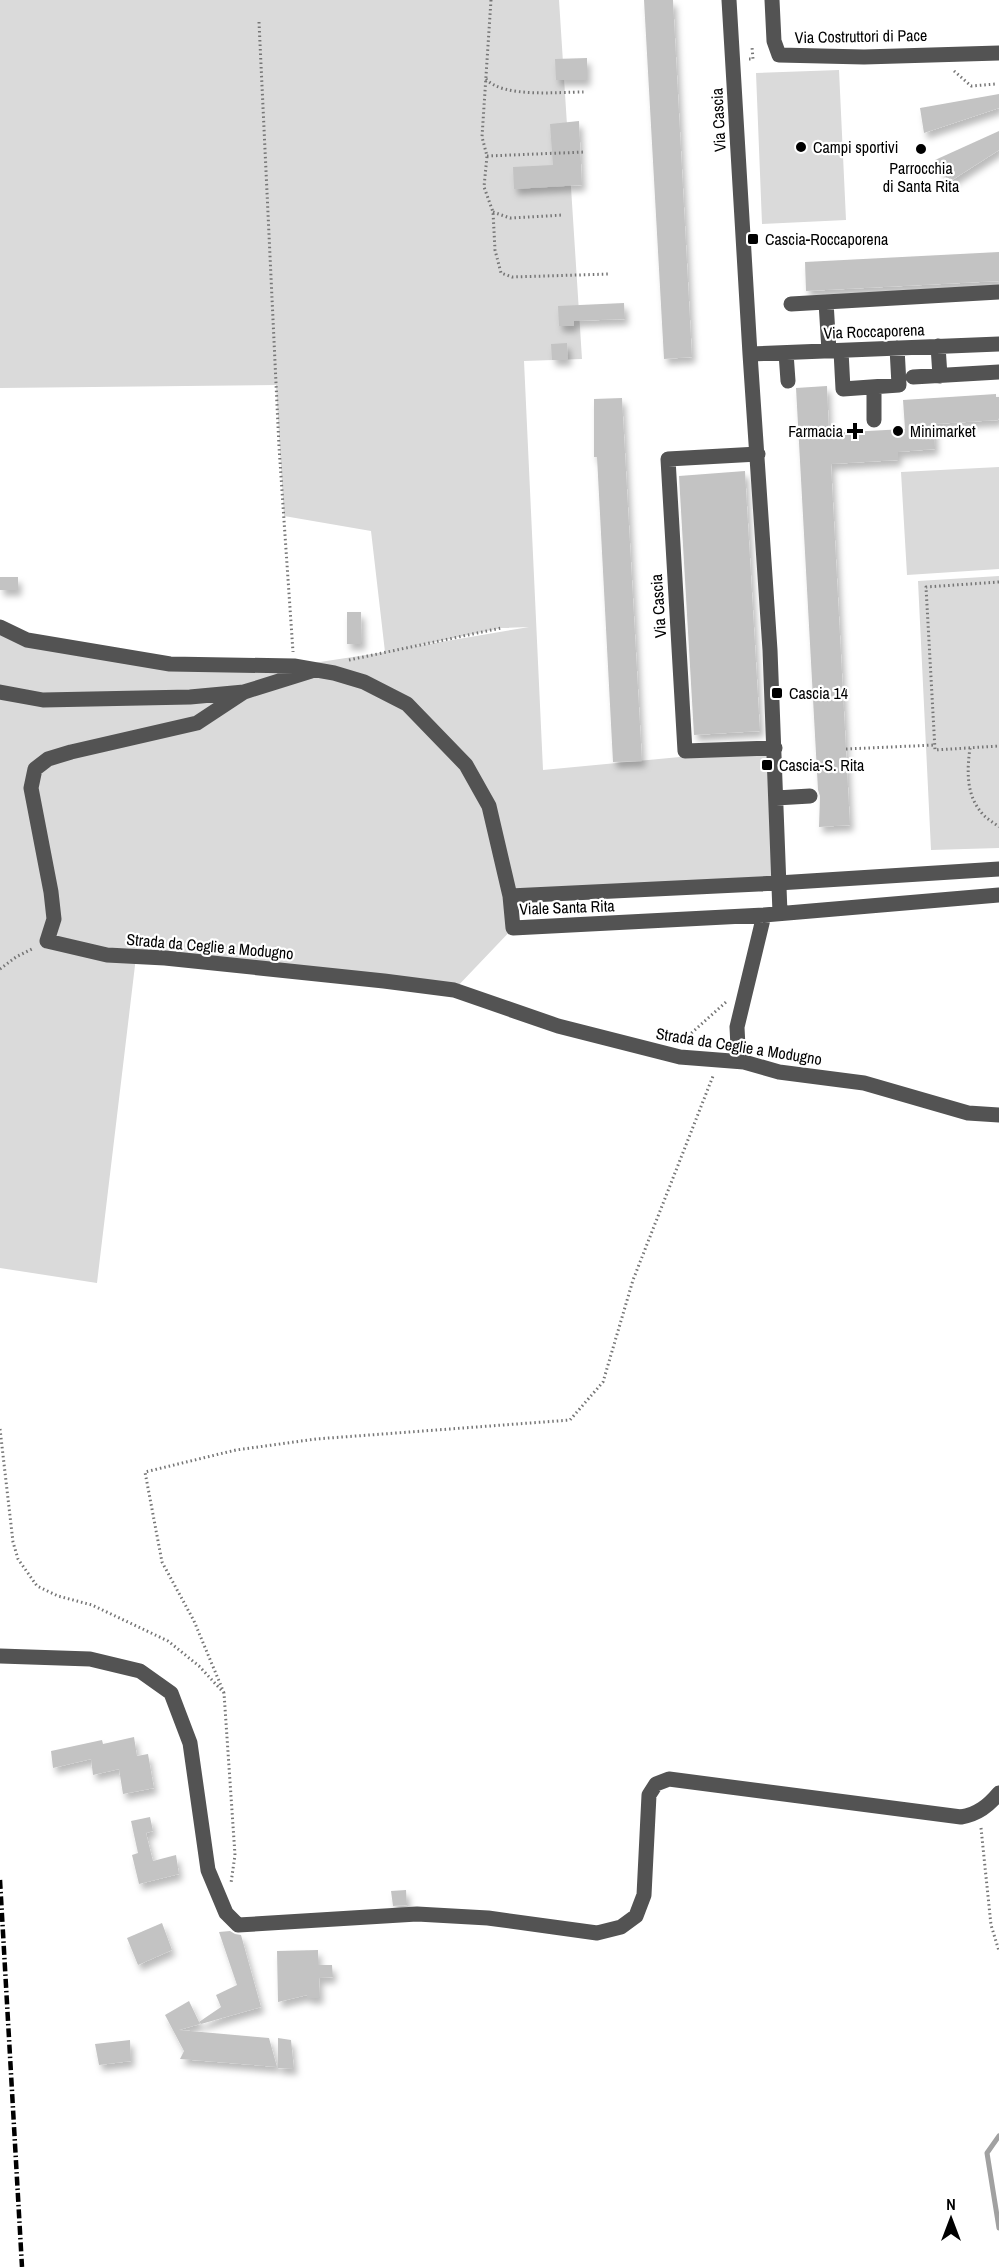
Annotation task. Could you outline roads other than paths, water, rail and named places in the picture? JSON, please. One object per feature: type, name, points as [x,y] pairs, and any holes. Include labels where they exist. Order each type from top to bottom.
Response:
[{"type":"street","name":"Via Cascia","points":[[729,0],[775,748],[780,913]]},
{"type":"street","name":"Via Costruttori di Pace","points":[[772,0],[774,41],[779,55],[864,57],[936,53],[999,53]]},
{"type":"street","points":[[791,304],[999,292]]},
{"type":"street","points":[[825,302],[843,389],[899,385],[897,348]]},
{"type":"street","name":"Via Roccaporena","points":[[750,354],[999,344]]},
{"type":"street","points":[[938,346],[940,376]]},
{"type":"street","points":[[786,353],[788,381]]},
{"type":"street","points":[[913,377],[999,372]]},
{"type":"street","points":[[874,387],[874,420]]},
{"type":"street","name":"Via Cascia","points":[[758,454],[668,459],[672,550],[685,751],[775,748]]},
{"type":"street","points":[[0,627],[27,640],[170,664],[294,666],[316,670],[364,682],[406,704],[466,765],[489,806],[510,896]]},
{"type":"street","points":[[0,692],[43,700],[190,697],[244,692],[316,670]]},
{"type":"street","name":"Strada da Ceglie a Modugno","points":[[244,692],[197,723],[71,752],[48,759],[35,769],[31,788],[54,919],[47,941],[107,955],[165,958],[454,990],[558,1026],[680,1057],[744,1062],[779,1072],[864,1083],[968,1113],[999,1115]]},
{"type":"street","points":[[776,798],[810,796]]},
{"type":"street","name":"Viale Santa Rita","points":[[999,869],[510,896],[513,928],[764,915],[999,895]]},
{"type":"street","points":[[744,1062],[738,1047],[737,1027],[764,915]]},
{"type":"street","points":[[3,1655],[90,1659],[140,1671],[171,1693],[190,1743],[208,1870],[226,1913],[238,1925],[417,1914],[488,1918],[597,1933],[621,1927],[636,1916],[644,1895],[649,1795],[656,1784],[669,1779],[961,1817],[976,1814],[999,1793]]},
{"type":"waterway","points":[[999,2136],[987,2153],[999,2228]]},
{"type":"railway","points":[[0,1880],[22,2267]]},
{"type":"place","name":"Campi sportivi","points":[[801,147]]},
{"type":"place","name":"Parrocchia di Santa Rita","points":[[921,149]]},
{"type":"place","name":"Cascia-Roccaporena","points":[[753,239]]},
{"type":"place","name":"Farmacia","points":[[855,431]]},
{"type":"place","name":"Minimarket","points":[[898,431]]},
{"type":"place","name":"Cascia 14","points":[[777,693]]},
{"type":"place","name":"Cascia-S. Rita","points":[[767,765]]}]
